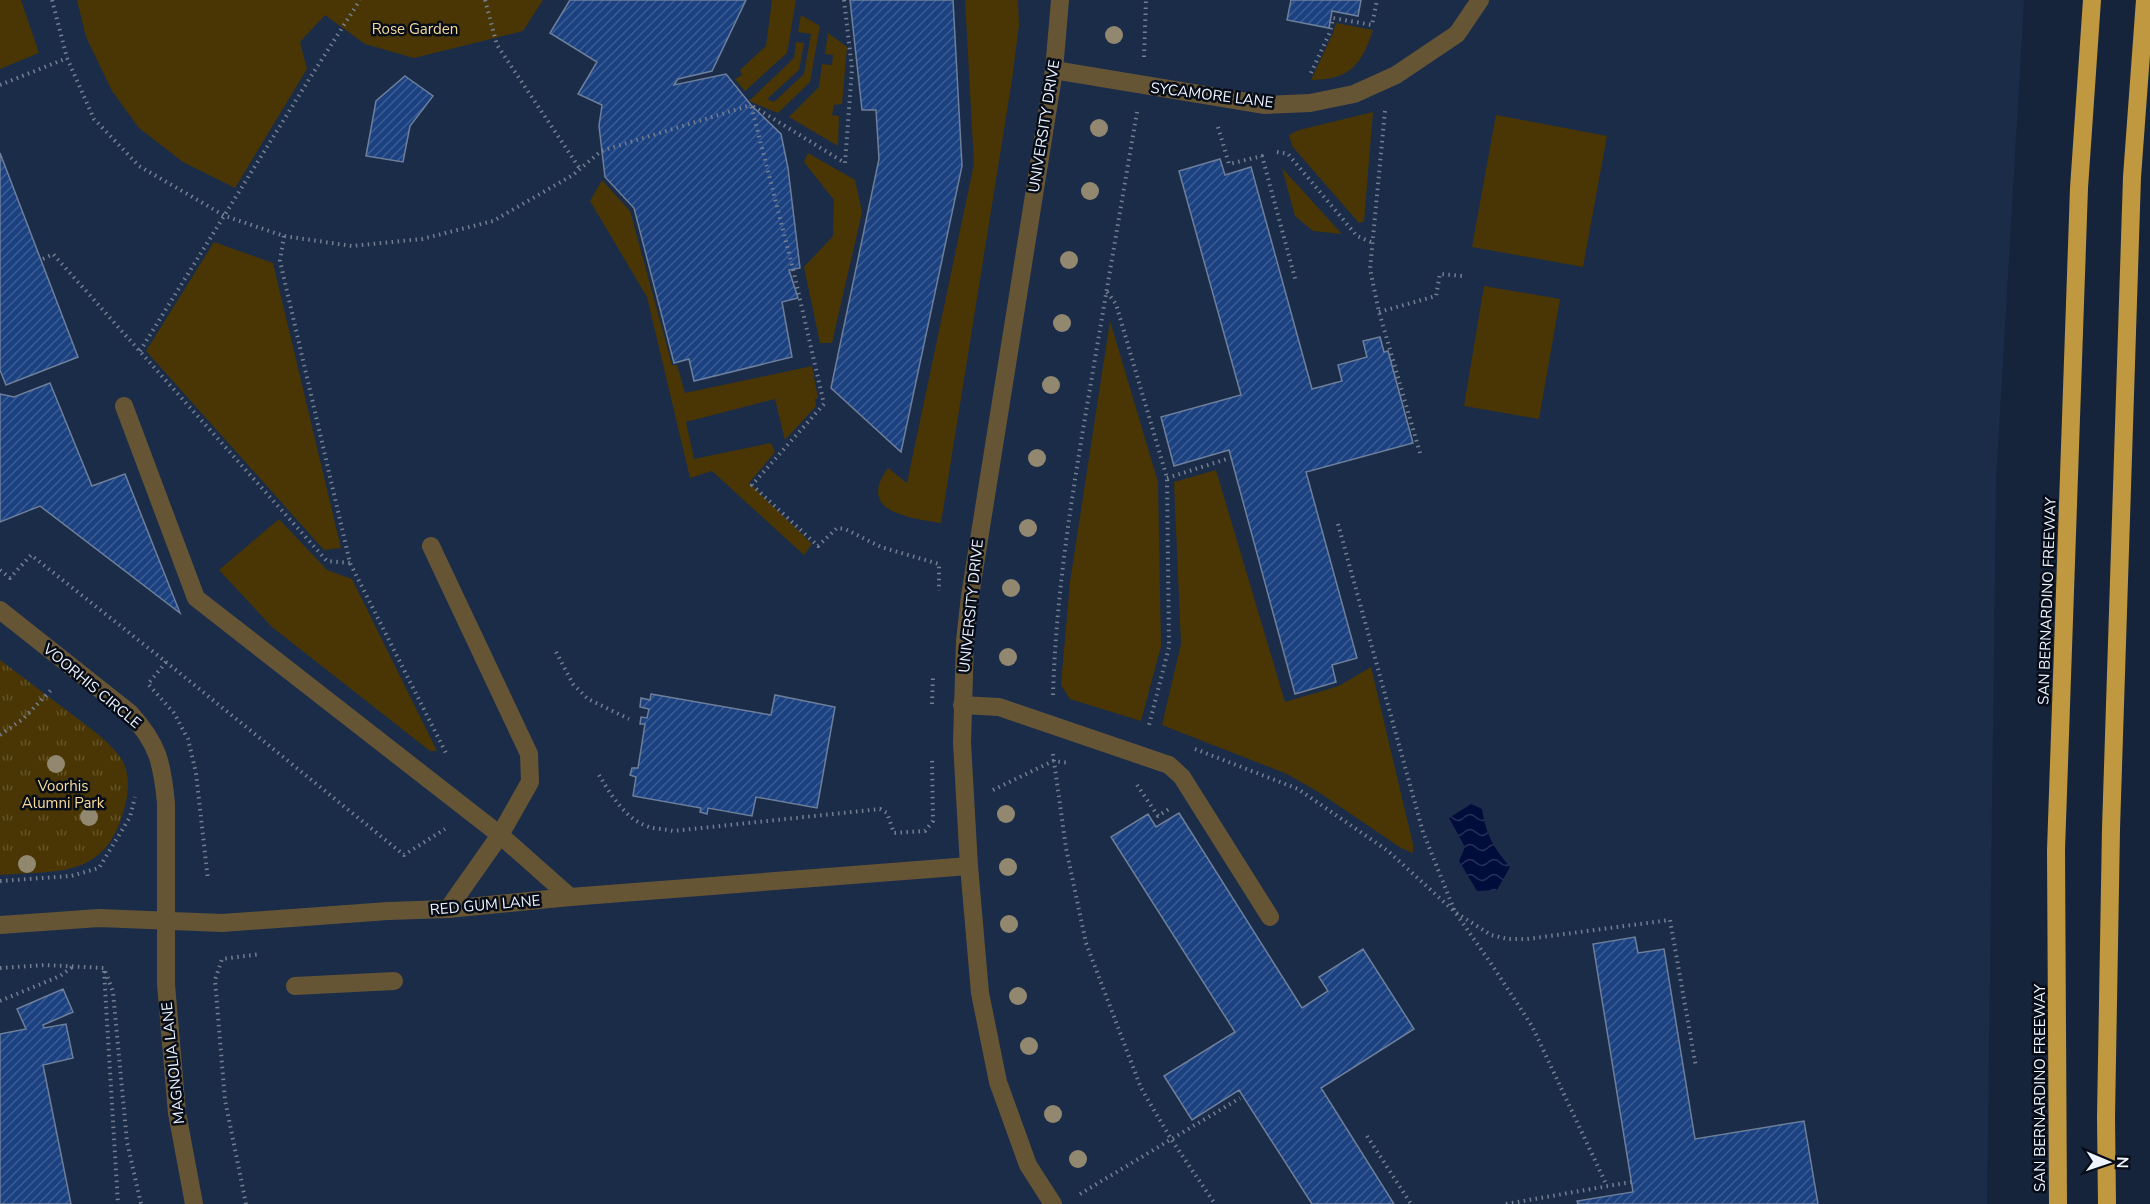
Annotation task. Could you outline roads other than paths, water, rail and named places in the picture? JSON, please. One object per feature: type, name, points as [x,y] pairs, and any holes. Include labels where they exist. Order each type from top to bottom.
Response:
[{"type":"highway","name":"SAN BERNARDINO FREEWAY","points":[[2058,1204],[2056,850],[2079,188],[2092,0]]},
{"type":"highway","points":[[2107,1204],[2106,1118],[2111,829],[2132,177],[2145,0]]},
{"type":"street","name":"UNIVERSITY DRIVE","points":[[1053,1204],[1029,1165],[998,1082],[980,993],[969,866],[962,705],[971,585],[1054,70],[1060,0]]},
{"type":"street","name":"SYCAMORE LANE","points":[[1054,70],[1264,105],[1310,103],[1354,94],[1396,75],[1457,33],[1480,0]]},
{"type":"street","points":[[124,406],[196,598],[500,835],[570,897]]},
{"type":"street","points":[[431,546],[529,754],[530,782],[500,835],[448,909]]},
{"type":"street","name":"VOORHIS CIRCLE","points":[[0,610],[130,713],[147,732],[158,755],[164,777],[167,854],[165,920]]},
{"type":"street","points":[[962,705],[999,707],[1169,765],[1182,777],[1194,795],[1270,918]]},
{"type":"street","name":"RED GUM LANE","points":[[0,925],[99,918],[222,923],[448,909],[570,897],[969,866]]},
{"type":"street","name":"MAGNOLIA LANE","points":[[165,920],[166,984],[177,1113],[194,1204]]},
{"type":"street","points":[[295,986],[394,981]]},
{"type":"water","points":[[1471,804],[1482,809],[1491,840],[1510,867],[1497,890],[1477,891],[1459,861],[1465,847],[1449,818]]},
{"type":"park label","name":"Rose Garden","points":[[415,29]]},
{"type":"park label","name":"Voorhis Alumni Park","points":[[63,794]]}]
